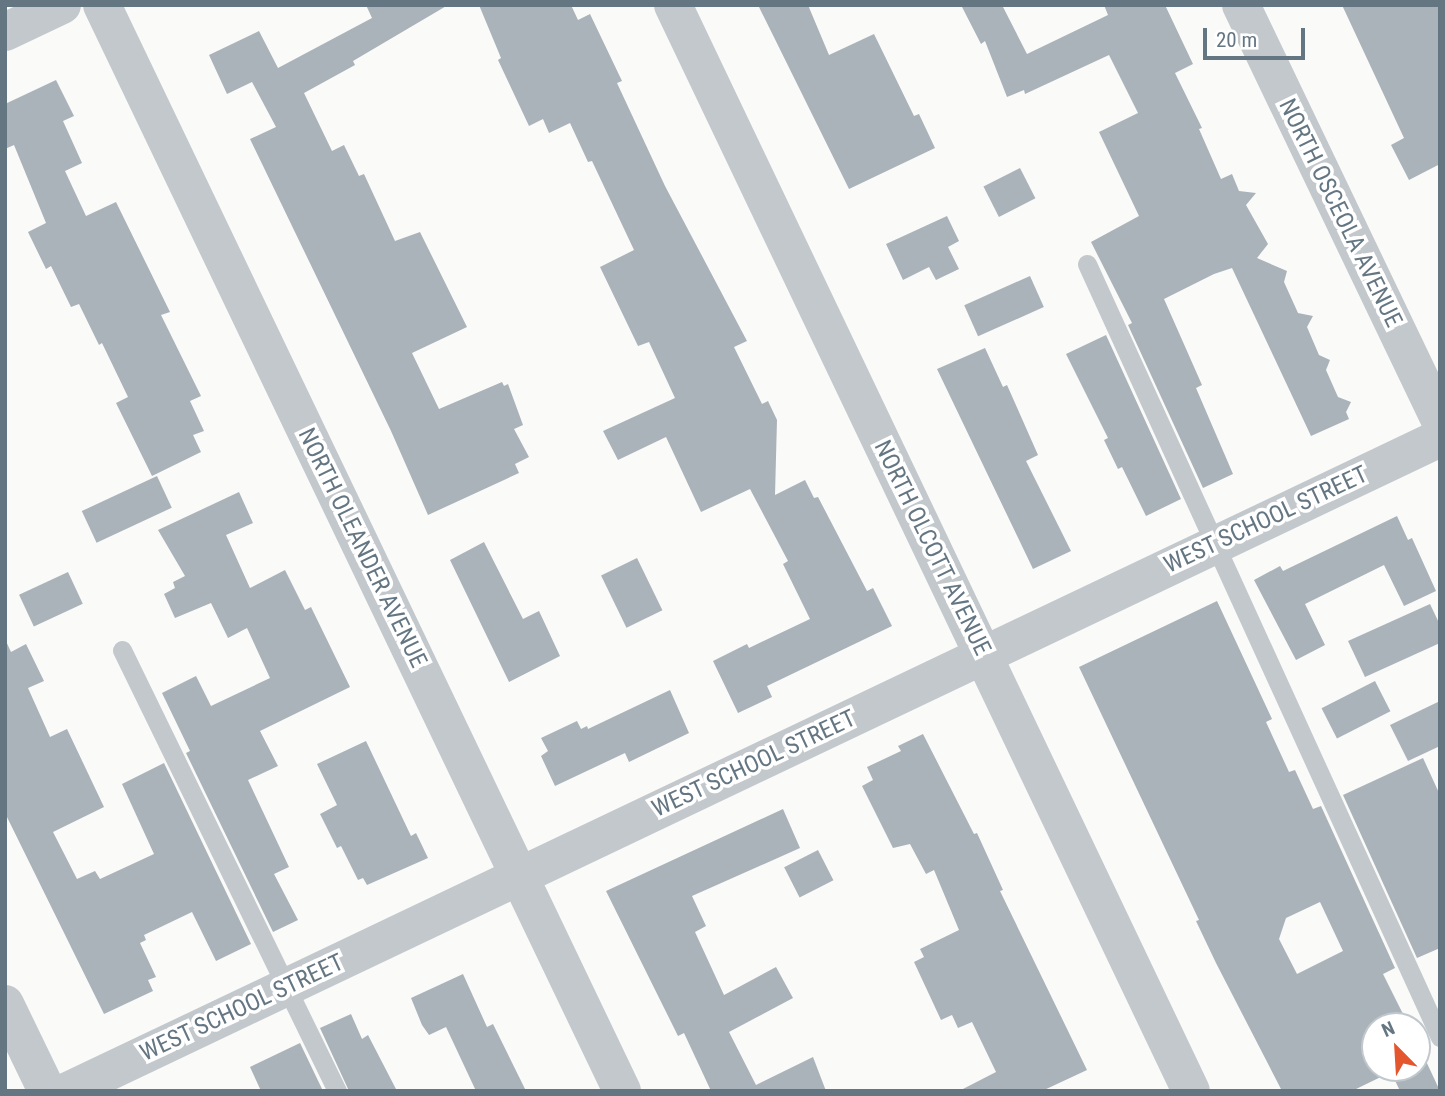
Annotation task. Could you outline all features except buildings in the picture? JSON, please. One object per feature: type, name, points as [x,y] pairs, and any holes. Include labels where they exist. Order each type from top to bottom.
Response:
[{"type":"street","points":[[5,32],[62,5]]},
{"type":"street","name":"NORTH OLEANDER AVENUE","points":[[102,5],[622,1091]]},
{"type":"street","name":"NORTH OLCOTT AVENUE","points":[[673,5],[1191,1091]]},
{"type":"street","name":"NORTH OSCEOLA AVENUE","points":[[1241,5],[1440,420]]},
{"type":"street","name":"WEST SCHOOL STREET","points":[[68,1091],[1440,438]]},
{"type":"street","points":[[5,1004],[47,1091]]},
{"type":"lane","points":[[1087,264],[1440,1038]]},
{"type":"lane","points":[[122,650],[337,1091]]}]
